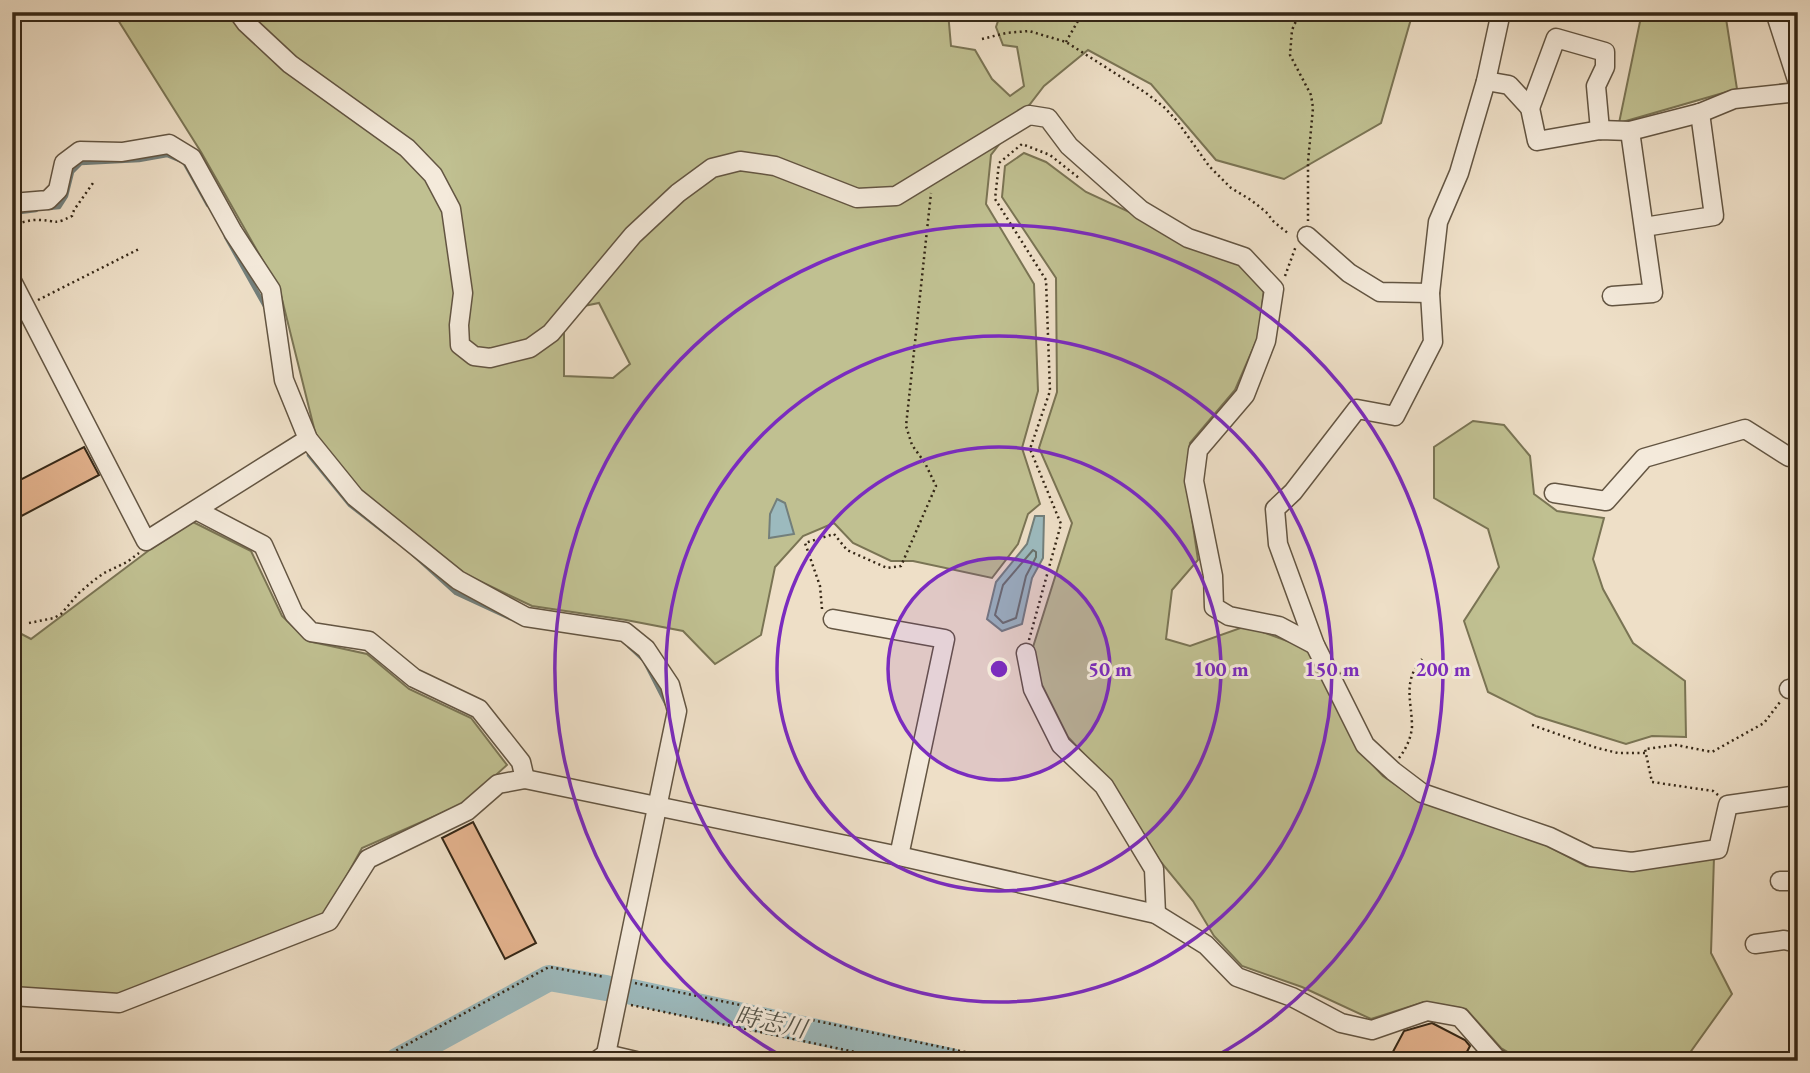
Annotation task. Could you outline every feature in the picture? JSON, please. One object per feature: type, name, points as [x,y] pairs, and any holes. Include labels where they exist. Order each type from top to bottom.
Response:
[{"type":"street","points":[[238,12],[246,23],[290,64],[407,148],[433,175],[451,209],[463,293],[459,325],[460,345],[474,356],[490,358],[530,348],[551,333],[633,234],[678,193],[712,168],[740,161],[775,166],[857,198],[896,196],[1029,115],[1048,118],[1069,146],[1141,210],[1188,239],[1244,257],[1274,289],[1266,341],[1245,395],[1198,450],[1194,481],[1213,576],[1214,607],[1229,615],[1279,626],[1315,645]]},
{"type":"street","points":[[1501,12],[1486,81],[1459,173],[1438,222],[1430,293],[1433,342],[1395,416],[1357,409],[1293,492],[1275,509],[1278,544],[1315,645],[1365,746],[1422,793],[1550,836],[1591,857],[1632,862],[1718,849],[1728,805],[1798,795]]},
{"type":"street","points":[[1775,12],[1798,83]]},
{"type":"street","points":[[1530,107],[1556,38],[1605,52],[1605,67],[1596,86],[1600,130]]},
{"type":"street","points":[[1486,81],[1509,85],[1530,107],[1537,141],[1600,130],[1630,131],[1700,113],[1734,99],[1798,92]]},
{"type":"street","points":[[1644,227],[1714,216],[1700,113]]},
{"type":"street","points":[[1612,296],[1653,293],[1630,131]]},
{"type":"street","points":[[12,203],[48,200],[58,190],[64,163],[80,151],[122,152],[169,144],[192,158],[233,232],[271,290],[284,380],[308,439],[355,497],[458,580],[526,617],[625,632],[646,649],[670,685],[677,710],[622,980],[601,1057],[636,1061]]},
{"type":"street","points":[[1298,235],[1380,292],[1430,293]]},
{"type":"street","points":[[12,281],[146,541],[308,439]]},
{"type":"street","points":[[1554,494],[1606,501],[1644,458],[1745,429],[1789,457],[1798,457]]},
{"type":"street","points":[[195,510],[262,545],[294,614],[312,632],[369,641],[414,678],[479,709],[521,762],[525,779]]},
{"type":"street","points":[[833,619],[945,639],[900,856]]},
{"type":"street","points":[[1026,653],[1033,689],[1061,745],[1104,786],[1154,869],[1156,914]]},
{"type":"street","points":[[12,996],[119,1003],[329,921],[369,859],[467,811],[498,784],[525,779],[900,856],[1156,914],[1206,945],[1237,977],[1292,997],[1341,1023],[1372,1030],[1427,1011],[1460,1017],[1497,1060]]},
{"type":"street","points":[[1755,944],[1784,940],[1798,943]]},
{"type":"path","points":[[1066,42],[1083,12]]},
{"type":"path","points":[[1274,289],[1286,273],[1300,239],[1298,235],[1308,162],[1313,107],[1311,96],[1290,55],[1292,30],[1300,12]]},
{"type":"path","points":[[982,39],[1029,31],[1066,42],[1165,108],[1209,166],[1231,188],[1251,200],[1274,222],[1298,235]]},
{"type":"path","points":[[1026,653],[1061,524],[1030,449],[1050,391],[1046,280],[995,199],[999,163],[1023,144],[1050,155],[1082,180]]},
{"type":"path","points":[[833,619],[821,608],[820,586],[805,543],[834,534],[847,550],[887,568],[901,566],[936,486],[925,463],[912,445],[906,426],[934,173]]},
{"type":"path","points":[[25,307],[141,248]]},
{"type":"path","points":[[29,623],[61,614],[93,581],[136,556],[144,548],[146,541]]},
{"type":"path","points":[[1391,769],[1404,752],[1412,730],[1409,687],[1414,668],[1422,659]]},
{"type":"path","points":[[1728,805],[1713,790],[1652,782],[1645,749],[1676,744],[1712,752],[1764,723],[1793,688]]},
{"type":"path","points":[[1532,725],[1597,748],[1618,753],[1646,753]]},
{"type":"path","points":[[377,1061],[549,967],[1008,1061]]},
{"type":"path","points":[[617,1002],[898,1061]]},
{"type":"green space","points":[[113,12],[948,12],[951,46],[975,50],[992,79],[1010,96],[1024,86],[1017,47],[1003,45],[996,27],[1001,12],[1413,12],[1381,123],[1284,179],[1216,160],[1151,84],[1088,50],[1044,86],[991,155],[986,204],[1034,284],[1038,391],[1022,448],[1040,504],[1028,514],[1018,544],[992,578],[913,561],[891,561],[853,543],[834,523],[803,536],[775,567],[761,635],[715,664],[683,631],[532,606],[465,574],[361,492],[316,436],[280,291],[201,152]],"holes":[[[599,303],[630,364],[613,378],[564,376],[564,310]]]},
{"type":"green space","points":[[1642,12],[1725,12],[1737,89],[1619,123]]},
{"type":"green space","points":[[1024,153],[1046,162],[1086,192],[1239,263],[1264,288],[1259,335],[1235,390],[1190,443],[1186,478],[1198,560],[1172,590],[1166,639],[1190,646],[1246,626],[1309,649],[1359,750],[1383,776],[1419,801],[1540,842],[1586,866],[1632,870],[1714,857],[1711,953],[1732,994],[1684,1061],[1523,1061],[1501,1048],[1466,1009],[1424,1002],[1371,1019],[1302,987],[1242,966],[1214,936],[1193,901],[1160,861],[1111,783],[1068,737],[1039,679],[1033,647],[1072,523],[1039,448],[1057,392],[1056,278],[1002,197],[1005,166]]},
{"type":"green space","points":[[1473,421],[1504,425],[1530,456],[1534,494],[1557,511],[1604,518],[1593,559],[1603,589],[1633,643],[1685,681],[1686,737],[1652,736],[1626,744],[1536,716],[1488,692],[1464,621],[1499,567],[1488,529],[1434,498],[1434,447]]},
{"type":"green space","points":[[193,522],[251,551],[282,616],[308,641],[367,654],[409,689],[471,718],[507,765],[465,803],[362,848],[324,917],[122,996],[12,998],[12,629],[31,639],[148,551]]},
{"type":"water","points":[[777,499],[785,503],[794,534],[769,538],[770,514]]},
{"type":"water","points":[[1035,516],[1044,516],[1043,558],[1032,578],[1022,624],[1002,631],[987,619],[996,582],[1027,544]]},
{"type":"building","points":[[84,447],[99,475],[12,521],[12,484]]},
{"type":"building","points":[[473,822],[536,943],[505,959],[442,838]]},
{"type":"building","points":[[1432,1023],[1465,1040],[1470,1046],[1463,1059],[1458,1056],[1456,1061],[1388,1061],[1404,1031]]},
{"type":"waterway","points":[[48,208],[59,207],[66,196],[72,172],[81,163],[139,160],[167,155],[184,162],[208,205]]},
{"type":"waterway","points":[[12,213],[36,210]]},
{"type":"waterway","points":[[226,237],[266,308]]},
{"type":"waterway","points":[[309,455],[350,505],[395,540]]},
{"type":"waterway","points":[[413,554],[456,593],[510,618]]},
{"type":"waterway","points":[[629,646],[644,660],[667,705]]},
{"type":"waterway","name":"時志川","points":[[397,1061],[549,978],[606,988]]},
{"type":"waterway","name":"時志川","points":[[632,992],[951,1061]]}]
